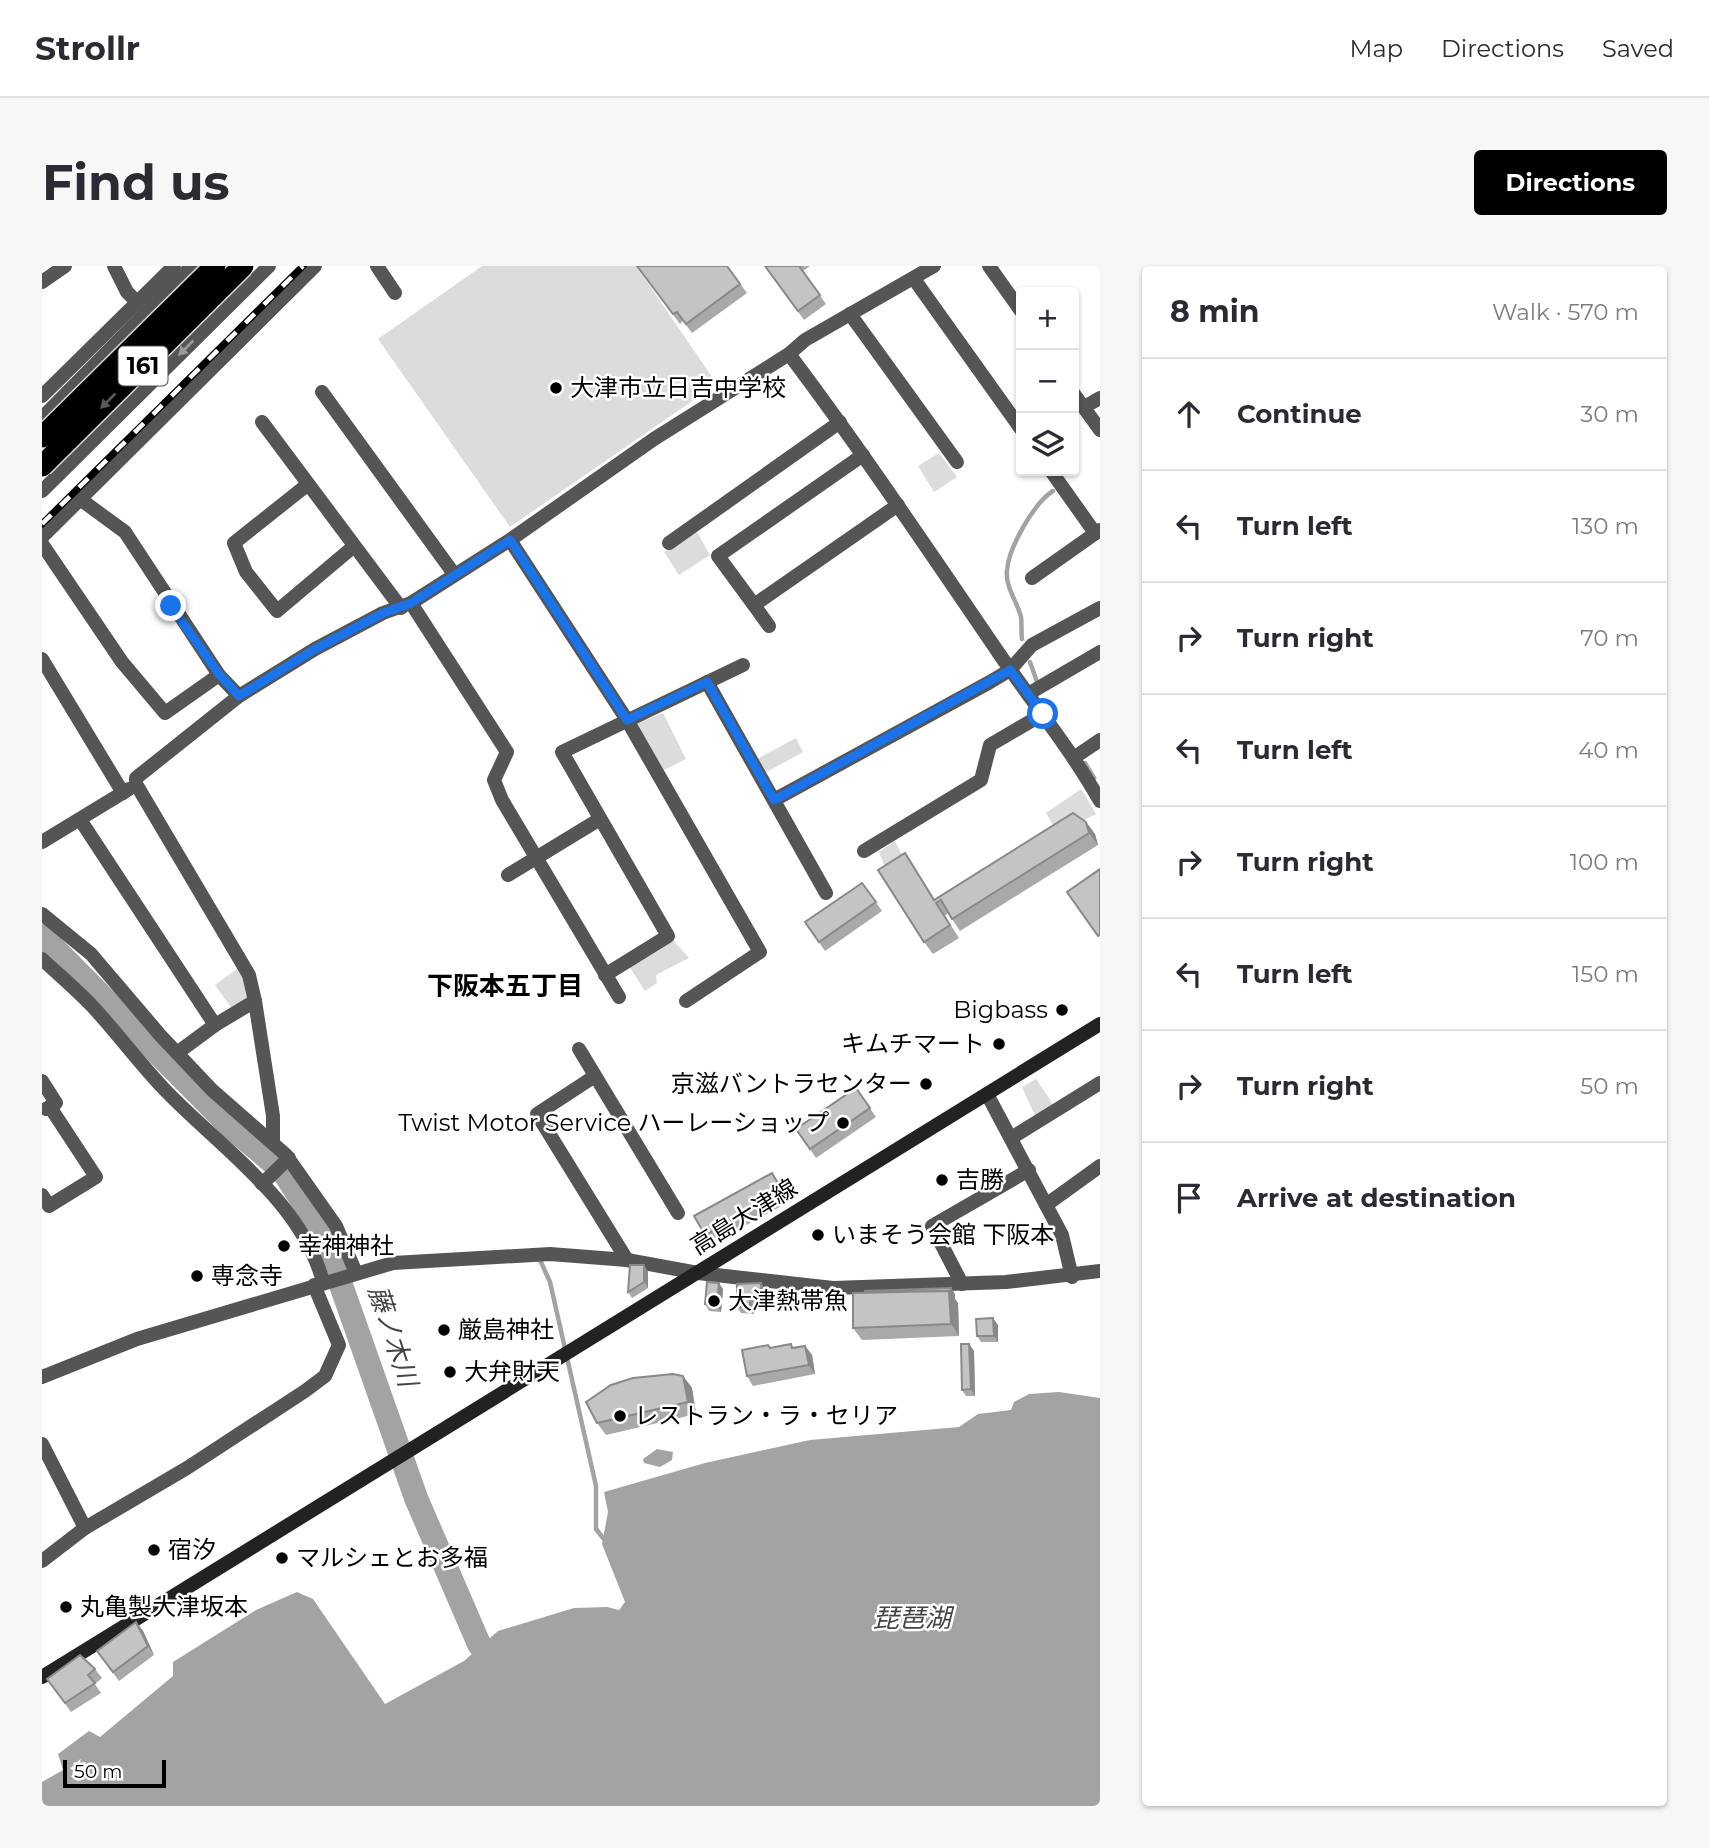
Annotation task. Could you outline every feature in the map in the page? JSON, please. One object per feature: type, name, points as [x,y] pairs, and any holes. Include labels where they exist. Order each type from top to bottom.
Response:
[{"type":"highway","name":"161","points":[[42,437],[215,266]]},
{"type":"highway","name":"161","points":[[42,466],[243,266]]},
{"type":"main road","name":"高島大津線","points":[[42,1677],[1100,1024]]},
{"type":"street","points":[[42,282],[65,266]]},
{"type":"street","points":[[114,266],[127,292],[137,302]]},
{"type":"street","points":[[42,491],[269,266]]},
{"type":"street","points":[[42,537],[315,266]]},
{"type":"street","points":[[377,266],[395,293]]},
{"type":"street","points":[[273,1143],[273,1116],[249,975],[136,784],[136,778],[239,696],[315,649],[383,613],[406,606],[510,540],[654,439],[789,354],[805,340],[934,266]]},
{"type":"street","points":[[989,266],[1016,304]]},
{"type":"street","points":[[42,418],[137,302],[181,268]]},
{"type":"street","points":[[181,268],[203,294],[215,319]]},
{"type":"street","points":[[42,396],[181,268]]},
{"type":"street","points":[[914,279],[1016,422]]},
{"type":"street","points":[[850,314],[957,462]]},
{"type":"street","points":[[789,354],[840,422],[1010,670],[1075,757],[1100,801]]},
{"type":"street","points":[[322,392],[454,574]]},
{"type":"street","points":[[1084,407],[1100,398]]},
{"type":"street","points":[[1079,400],[1100,430]]},
{"type":"street","points":[[262,422],[353,547],[406,606],[506,752],[495,780],[502,800],[619,997]]},
{"type":"street","points":[[669,542],[840,422]]},
{"type":"street","points":[[769,626],[718,556],[863,456]]},
{"type":"street","points":[[1032,578],[1098,531],[1055,476]]},
{"type":"street","points":[[307,485],[234,543],[246,572],[277,611],[353,547]]},
{"type":"street","points":[[80,499],[125,532],[219,674],[239,696]]},
{"type":"street","points":[[754,605],[898,505]]},
{"type":"street","points":[[510,540],[627,720],[760,952],[686,1001]]},
{"type":"street","points":[[42,544],[122,662],[165,713],[219,674]]},
{"type":"street","points":[[774,800],[1010,670],[1015,660],[1032,645],[1100,608]]},
{"type":"street","points":[[1028,694],[1100,652]]},
{"type":"street","points":[[42,659],[123,793]]},
{"type":"street","points":[[605,975],[668,936],[562,752],[743,665]]},
{"type":"street","points":[[707,682],[827,893]]},
{"type":"street","points":[[864,851],[981,780],[990,744],[1043,714]]},
{"type":"street","points":[[1075,757],[1100,740]]},
{"type":"street","points":[[42,842],[81,821],[136,784]]},
{"type":"street","points":[[508,875],[600,819]]},
{"type":"street","points":[[81,821],[215,1025]]},
{"type":"street","points":[[42,914],[91,954],[212,1090],[289,1158],[336,1226],[353,1273]]},
{"type":"street","points":[[42,959],[91,1005],[169,1093],[262,1184],[318,1262],[339,1345],[325,1376],[257,1424],[85,1528],[42,1561]]},
{"type":"street","points":[[177,1053],[215,1025],[255,1001]]},
{"type":"street","points":[[579,1049],[678,1204]]},
{"type":"street","points":[[595,1076],[537,1114],[627,1260]]},
{"type":"street","points":[[42,1081],[56,1103],[46,1109],[96,1177],[49,1206],[42,1195]]},
{"type":"street","points":[[1011,1138],[1100,1083]]},
{"type":"street","points":[[987,1094],[1062,1235],[1072,1277]]},
{"type":"street","points":[[262,1184],[289,1158]]},
{"type":"street","points":[[1046,1205],[1100,1166]]},
{"type":"street","points":[[962,1284],[932,1226],[1029,1170]]},
{"type":"street","points":[[42,1377],[137,1339],[393,1263],[550,1254],[627,1260],[698,1273],[833,1288],[1072,1277],[1100,1271]]},
{"type":"street","points":[[42,1444],[85,1528]]},
{"type":"shaded area","name":"大津市立日吉中学校","points":[[482,266],[636,266],[717,384],[510,527],[378,339]]},
{"type":"shaded area","points":[[939,453],[957,477],[934,492],[918,466]]},
{"type":"shaded area","points":[[697,532],[710,555],[679,575],[664,552]]},
{"type":"shaded area","points":[[663,713],[686,759],[664,770],[635,724]]},
{"type":"shaded area","points":[[796,738],[803,752],[765,773],[757,759]]},
{"type":"shaded area","points":[[1081,789],[1096,814],[1058,834],[1046,813]]},
{"type":"shaded area","points":[[895,841],[908,866],[889,877],[879,852]]},
{"type":"shaded area","points":[[673,940],[689,958],[656,975],[657,983],[645,991],[629,966]]},
{"type":"shaded area","points":[[238,968],[249,985],[252,1000],[233,1010],[215,985]]},
{"type":"shaded area","points":[[1036,1079],[1055,1107],[1035,1116],[1022,1087]]},
{"type":"water","name":"琵琶湖","points":[[1059,1392],[1100,1398],[1100,1806],[42,1806],[42,1782],[63,1770],[58,1754],[89,1731],[100,1737],[173,1676],[173,1662],[256,1610],[297,1592],[313,1599],[385,1704],[464,1661],[498,1631],[574,1608],[607,1607],[619,1610],[625,1602],[602,1544],[608,1512],[604,1492],[705,1463],[810,1440],[959,1427],[978,1414],[1011,1410],[1014,1402],[1029,1394]]},
{"type":"water","points":[[657,1449],[673,1452],[672,1460],[660,1467],[644,1463],[643,1459]]},
{"type":"building","points":[[637,266],[727,266],[740,284],[686,324],[677,312],[673,314]]},
{"type":"building","points":[[765,266],[799,266],[820,295],[798,311]]},
{"type":"building","points":[[1073,813],[1086,822],[1089,833],[952,919],[941,900],[936,903],[950,925],[924,942],[878,870],[905,853],[934,900]]},
{"type":"building","points":[[1100,869],[1100,935],[1098,936],[1067,892]]},
{"type":"building","points":[[862,883],[876,902],[819,942],[805,922]]},
{"type":"building","points":[[856,1088],[870,1108],[810,1149],[796,1129]]},
{"type":"building","points":[[772,1173],[783,1192],[705,1235],[694,1216]]},
{"type":"building","points":[[630,1265],[644,1265],[644,1282],[628,1292]]},
{"type":"building","points":[[707,1282],[719,1283],[717,1305],[705,1304]]},
{"type":"building","points":[[761,1283],[760,1301],[750,1300],[750,1307],[737,1307],[737,1284]]},
{"type":"building","points":[[951,1288],[951,1293],[865,1292],[865,1291]]},
{"type":"building","points":[[949,1291],[951,1324],[853,1328],[853,1293]]},
{"type":"building","points":[[993,1318],[994,1336],[977,1336],[976,1319]]},
{"type":"building","points":[[791,1344],[792,1348],[805,1346],[809,1365],[747,1376],[742,1350]]},
{"type":"building","points":[[961,1344],[969,1344],[971,1389],[962,1390]]},
{"type":"building","points":[[673,1374],[683,1376],[688,1402],[597,1423],[586,1402],[611,1385],[633,1378]]},
{"type":"building","points":[[136,1622],[148,1646],[113,1672],[97,1651]]},
{"type":"building","points":[[80,1655],[95,1669],[88,1675],[95,1683],[65,1703],[47,1679]]},
{"type":"waterway","points":[[1022,639],[1021,617],[1007,576],[1009,560],[1017,538],[1031,515],[1053,491]]},
{"type":"waterway","points":[[1030,662],[1037,682]]},
{"type":"waterway","points":[[1085,763],[1094,778]]},
{"type":"waterway","name":"藤ノ木川","points":[[42,936],[231,1127],[283,1171],[330,1244],[341,1285],[416,1498],[479,1644],[500,1668]]},
{"type":"waterway","points":[[540,1260],[550,1282],[596,1486],[596,1529],[603,1538]]},
{"type":"railway","points":[[42,524],[303,266]]},
{"type":"place","name":"大津市立日吉中学校","points":[[556,388]]},
{"type":"place","name":"Bigbass","points":[[1062,1010]]},
{"type":"place","name":"キムチマート","points":[[999,1044]]},
{"type":"place","name":"京滋バントラセンター","points":[[926,1084]]},
{"type":"place","name":"Twist Motor Service ハーレーショップ","points":[[843,1123]]},
{"type":"place","name":"吉勝","points":[[942,1180]]},
{"type":"place","name":"いまそう会館 下阪本","points":[[818,1235]]},
{"type":"place","name":"幸神神社","points":[[284,1246]]},
{"type":"place","name":"専念寺","points":[[197,1276]]},
{"type":"place","name":"大津熱帯魚","points":[[714,1301]]},
{"type":"place","name":"厳島神社","points":[[444,1330]]},
{"type":"place","name":"大弁財天","points":[[450,1372]]},
{"type":"place","name":"レストラン・ラ・セリア","points":[[620,1416]]},
{"type":"place","name":"宿汐","points":[[154,1550]]},
{"type":"place","name":"マルシェとお多福","points":[[282,1558]]},
{"type":"place","name":"丸亀製大津坂本","points":[[66,1607]]},
{"type":"district","name":"下阪本五丁目","points":[[505,986]]},
{"type":"route","points":[[171,606],[219,674],[239,696],[315,649],[383,613],[411,603],[510,540],[627,720],[707,682],[774,800],[837,768],[1010,670],[1043,714]]}]
